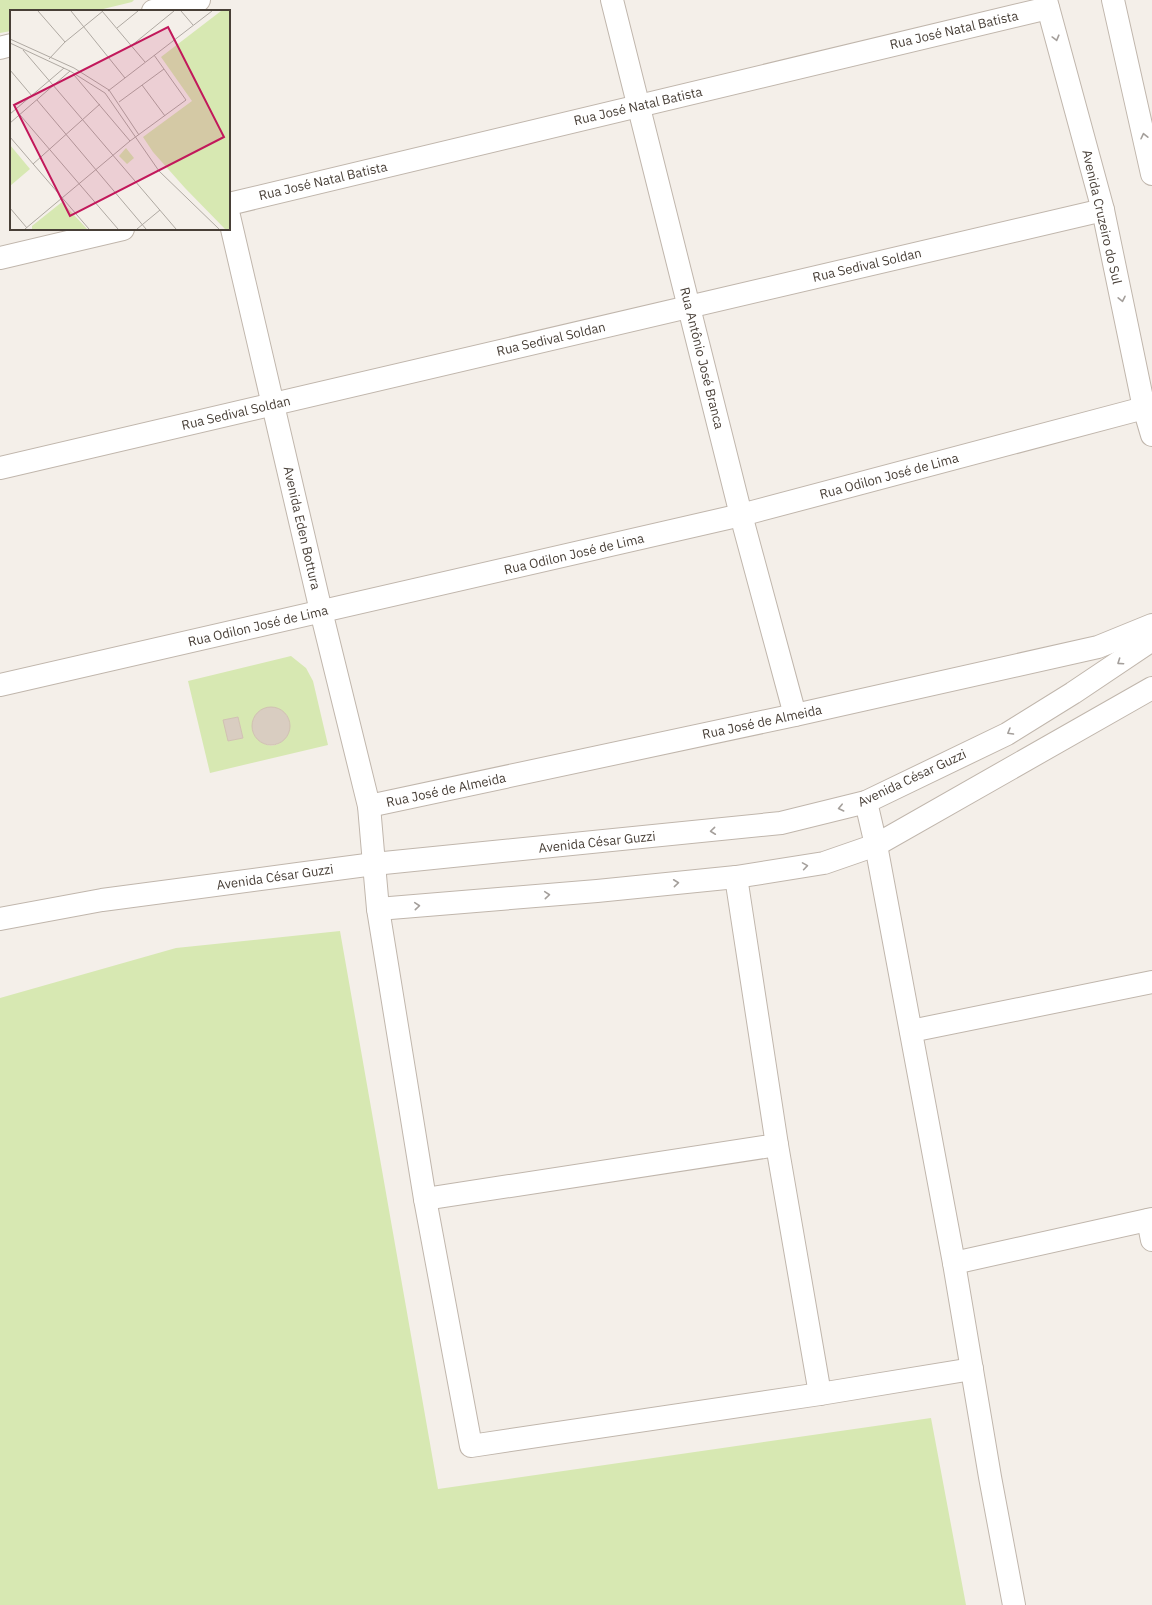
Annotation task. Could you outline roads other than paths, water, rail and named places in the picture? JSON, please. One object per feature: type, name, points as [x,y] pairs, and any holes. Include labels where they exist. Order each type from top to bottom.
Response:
[{"type":"street","name":"Rua Antônio José Branca","points":[[612,0],[741,515],[795,715]]},
{"type":"street","points":[[1113,0],[1152,174]]},
{"type":"street","points":[[158,10],[185,4]]},
{"type":"street","name":"Rua José Natal Batista","points":[[230,204],[639,106],[1047,4]]},
{"type":"street","name":"Avenida Cruzeiro do Sul","points":[[1047,4],[1103,210],[1148,408],[1152,435]]},
{"type":"street","points":[[0,48],[10,45]]},
{"type":"street","name":"Rua Sedival Soldan","points":[[0,468],[1103,210]]},
{"type":"street","name":"Avenida Eden Bottura","points":[[230,220],[321,611],[369,806],[378,909],[425,1199],[471,1446],[820,1394]]},
{"type":"street","points":[[0,258],[119,230]]},
{"type":"street","name":"Rua Odilon José de Lima","points":[[0,685],[741,515],[1148,408]]},
{"type":"street","name":"Rua José de Almeida","points":[[369,806],[795,715],[1098,647],[1152,626]]},
{"type":"street","name":"Avenida César Guzzi","points":[[0,919],[102,900],[374,864],[781,823],[866,802],[1007,734],[1073,693],[1152,640]]},
{"type":"street","points":[[378,909],[736,877],[824,863],[876,845],[1152,688]]},
{"type":"street","points":[[866,802],[876,845],[954,1263],[990,1477],[1014,1605]]},
{"type":"street","points":[[736,877],[777,1145],[820,1394],[972,1369]]},
{"type":"street","points":[[911,1031],[1152,982]]},
{"type":"street","points":[[425,1199],[777,1145]]},
{"type":"street","points":[[954,1263],[1151,1226]]}]
